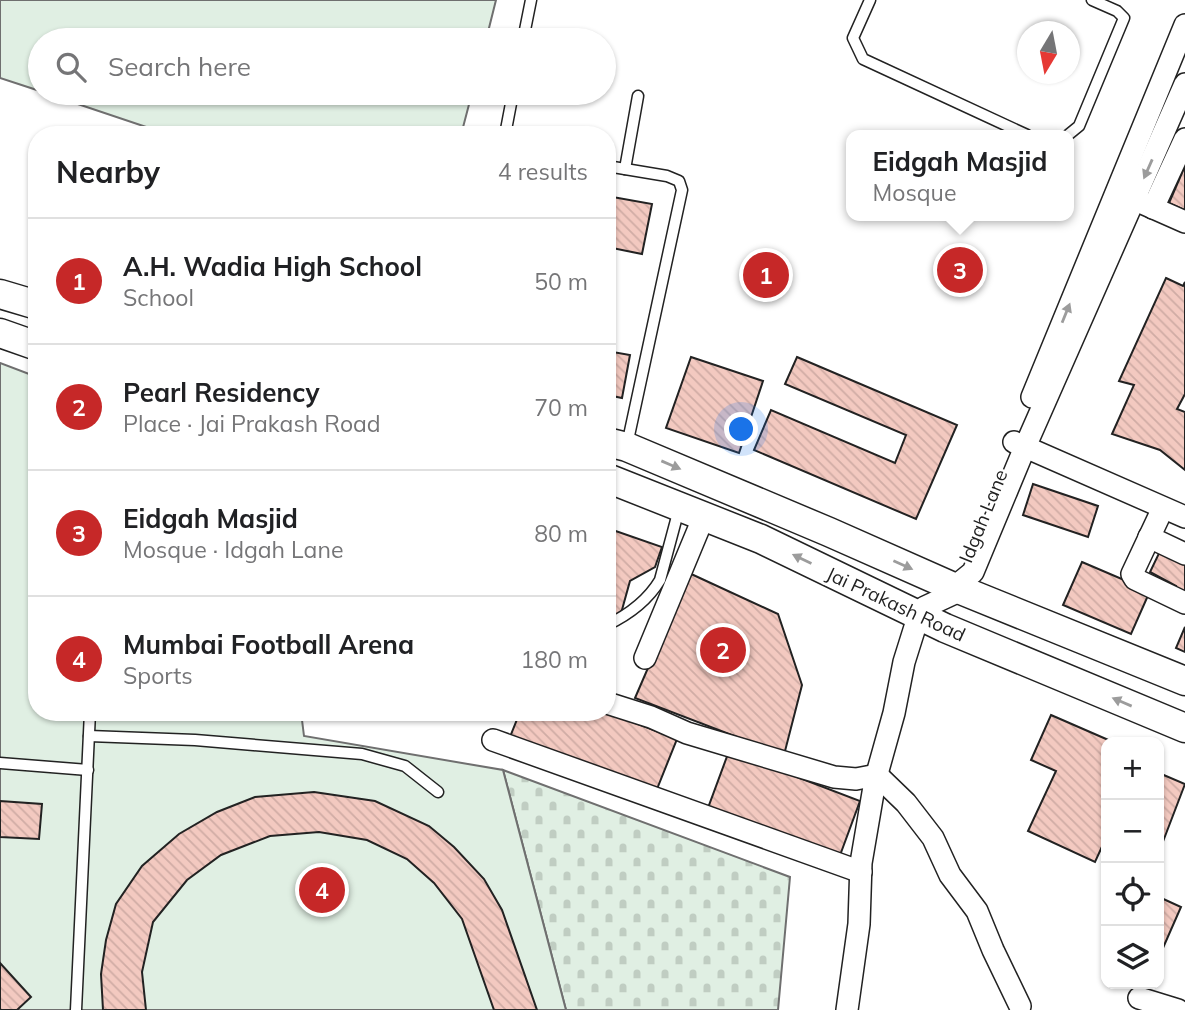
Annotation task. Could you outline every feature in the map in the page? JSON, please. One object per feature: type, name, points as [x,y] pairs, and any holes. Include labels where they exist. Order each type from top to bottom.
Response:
[{"type":"main road","points":[[0,294],[28,302]]},
{"type":"main road","points":[[0,333],[28,342]]},
{"type":"main road","name":"Jai Prakash Road","points":[[617,445],[961,585],[1185,681]]},
{"type":"main road","name":"Jai Prakash Road","points":[[616,481],[761,539],[918,615],[1185,728]]},
{"type":"street","name":"Idgah Lane","points":[[961,585],[973,572],[1019,444],[1115,218],[1154,97],[1185,25]]},
{"type":"street","name":"Idgah Lane","points":[[1115,218],[1144,204],[1160,141],[1180,108],[1185,84]]},
{"type":"street","points":[[1154,97],[1180,108]]},
{"type":"street","points":[[1160,141],[1183,144],[1144,204],[1185,222]]},
{"type":"street","points":[[1019,444],[1185,517]]},
{"type":"street","points":[[1163,508],[1132,576],[1185,603]]},
{"type":"street","points":[[645,658],[692,511]]},
{"type":"street","points":[[1149,537],[1185,554]]},
{"type":"street","points":[[847,1010],[859,924],[861,872],[877,775],[894,713],[904,662],[918,615],[925,607],[951,596],[961,585]]},
{"type":"street","points":[[616,706],[687,733],[815,772],[856,779],[877,775]]},
{"type":"street","points":[[493,740],[861,872]]},
{"type":"street","points":[[877,775],[906,803],[933,838],[950,875],[977,911],[1020,1006]]},
{"type":"street","points":[[1139,998],[1178,1010]]},
{"type":"lane","points":[[525,28],[531,0]]},
{"type":"lane","points":[[870,0],[853,38],[863,58],[1016,130]]},
{"type":"lane","points":[[1074,130],[1079,126],[1124,18],[1117,11],[1092,0]]},
{"type":"lane","points":[[625,169],[638,96]]},
{"type":"lane","points":[[507,126],[511,105]]},
{"type":"lane","points":[[616,168],[667,176],[679,181],[682,190],[617,445]]},
{"type":"lane","points":[[616,621],[625,617],[654,589],[692,511]]},
{"type":"lane","points":[[76,1010],[90,721]]},
{"type":"lane","points":[[89,736],[195,740],[362,754],[405,766],[438,792]]},
{"type":"lane","points":[[0,763],[88,771]]},
{"type":"green space","points":[[0,0],[496,0],[489,28],[28,28],[28,87],[0,78]]},
{"type":"green space","points":[[81,105],[469,105],[463,126],[143,126]]},
{"type":"green space","points":[[0,363],[28,374],[28,721],[302,721],[304,736],[503,770],[566,1010],[0,1010]]},
{"type":"green space","points":[[503,770],[790,877],[778,1010],[566,1010]]},
{"type":"building","points":[[1185,166],[1185,210],[1169,203]]},
{"type":"building","points":[[616,198],[652,204],[642,254],[616,249]]},
{"type":"building","points":[[1166,278],[1183,286],[1185,282],[1185,394],[1177,409],[1185,412],[1185,470],[1160,450],[1112,434],[1134,385],[1119,381]]},
{"type":"building","points":[[616,353],[630,355],[622,398],[616,397]]},
{"type":"building","points":[[691,357],[763,381],[739,453],[666,428]]},
{"type":"building","points":[[797,357],[957,425],[916,519],[754,450],[771,410],[895,463],[906,435],[785,384]]},
{"type":"building","points":[[1033,484],[1098,506],[1088,537],[1023,515]]},
{"type":"building","points":[[616,531],[662,547],[655,567],[630,581],[620,617],[616,616]]},
{"type":"building","points":[[1162,547],[1185,559],[1185,601],[1172,594],[1176,586],[1150,572]]},
{"type":"building","points":[[1082,562],[1150,591],[1131,634],[1063,605]]},
{"type":"building","points":[[689,573],[778,614],[802,685],[784,755],[635,698]]},
{"type":"building","points":[[1185,627],[1185,652],[1176,648]]},
{"type":"building","points":[[616,715],[677,739],[655,794],[510,737],[516,721],[616,721]]},
{"type":"building","points":[[1051,715],[1102,737],[1101,849],[1095,862],[1028,831],[1056,771],[1031,760]]},
{"type":"building","points":[[729,751],[860,801],[839,858],[708,808]]},
{"type":"building","points":[[1164,775],[1185,784],[1164,839]]},
{"type":"building","points":[[314,792],[375,801],[429,826],[454,847],[484,879],[502,910],[537,1010],[494,1010],[462,919],[434,883],[407,859],[367,840],[319,832],[270,836],[221,855],[187,880],[153,922],[142,972],[146,1010],[103,1010],[101,974],[106,940],[116,904],[142,866],[179,834],[217,812],[255,797]]},
{"type":"building","points":[[0,801],[42,804],[39,839],[0,837]]},
{"type":"building","points":[[1164,899],[1181,907],[1164,946]]},
{"type":"building","points":[[0,963],[31,997],[17,1010],[0,1010]]},
{"type":"place","name":"Eidgah Masjid","points":[[960,270]]},
{"type":"place","name":"A.H. Wadia High School","points":[[766,275]]},
{"type":"place","name":"Pearl Residency","points":[[723,650]]},
{"type":"place","name":"Mumbai Football Arena","points":[[322,890]]}]
